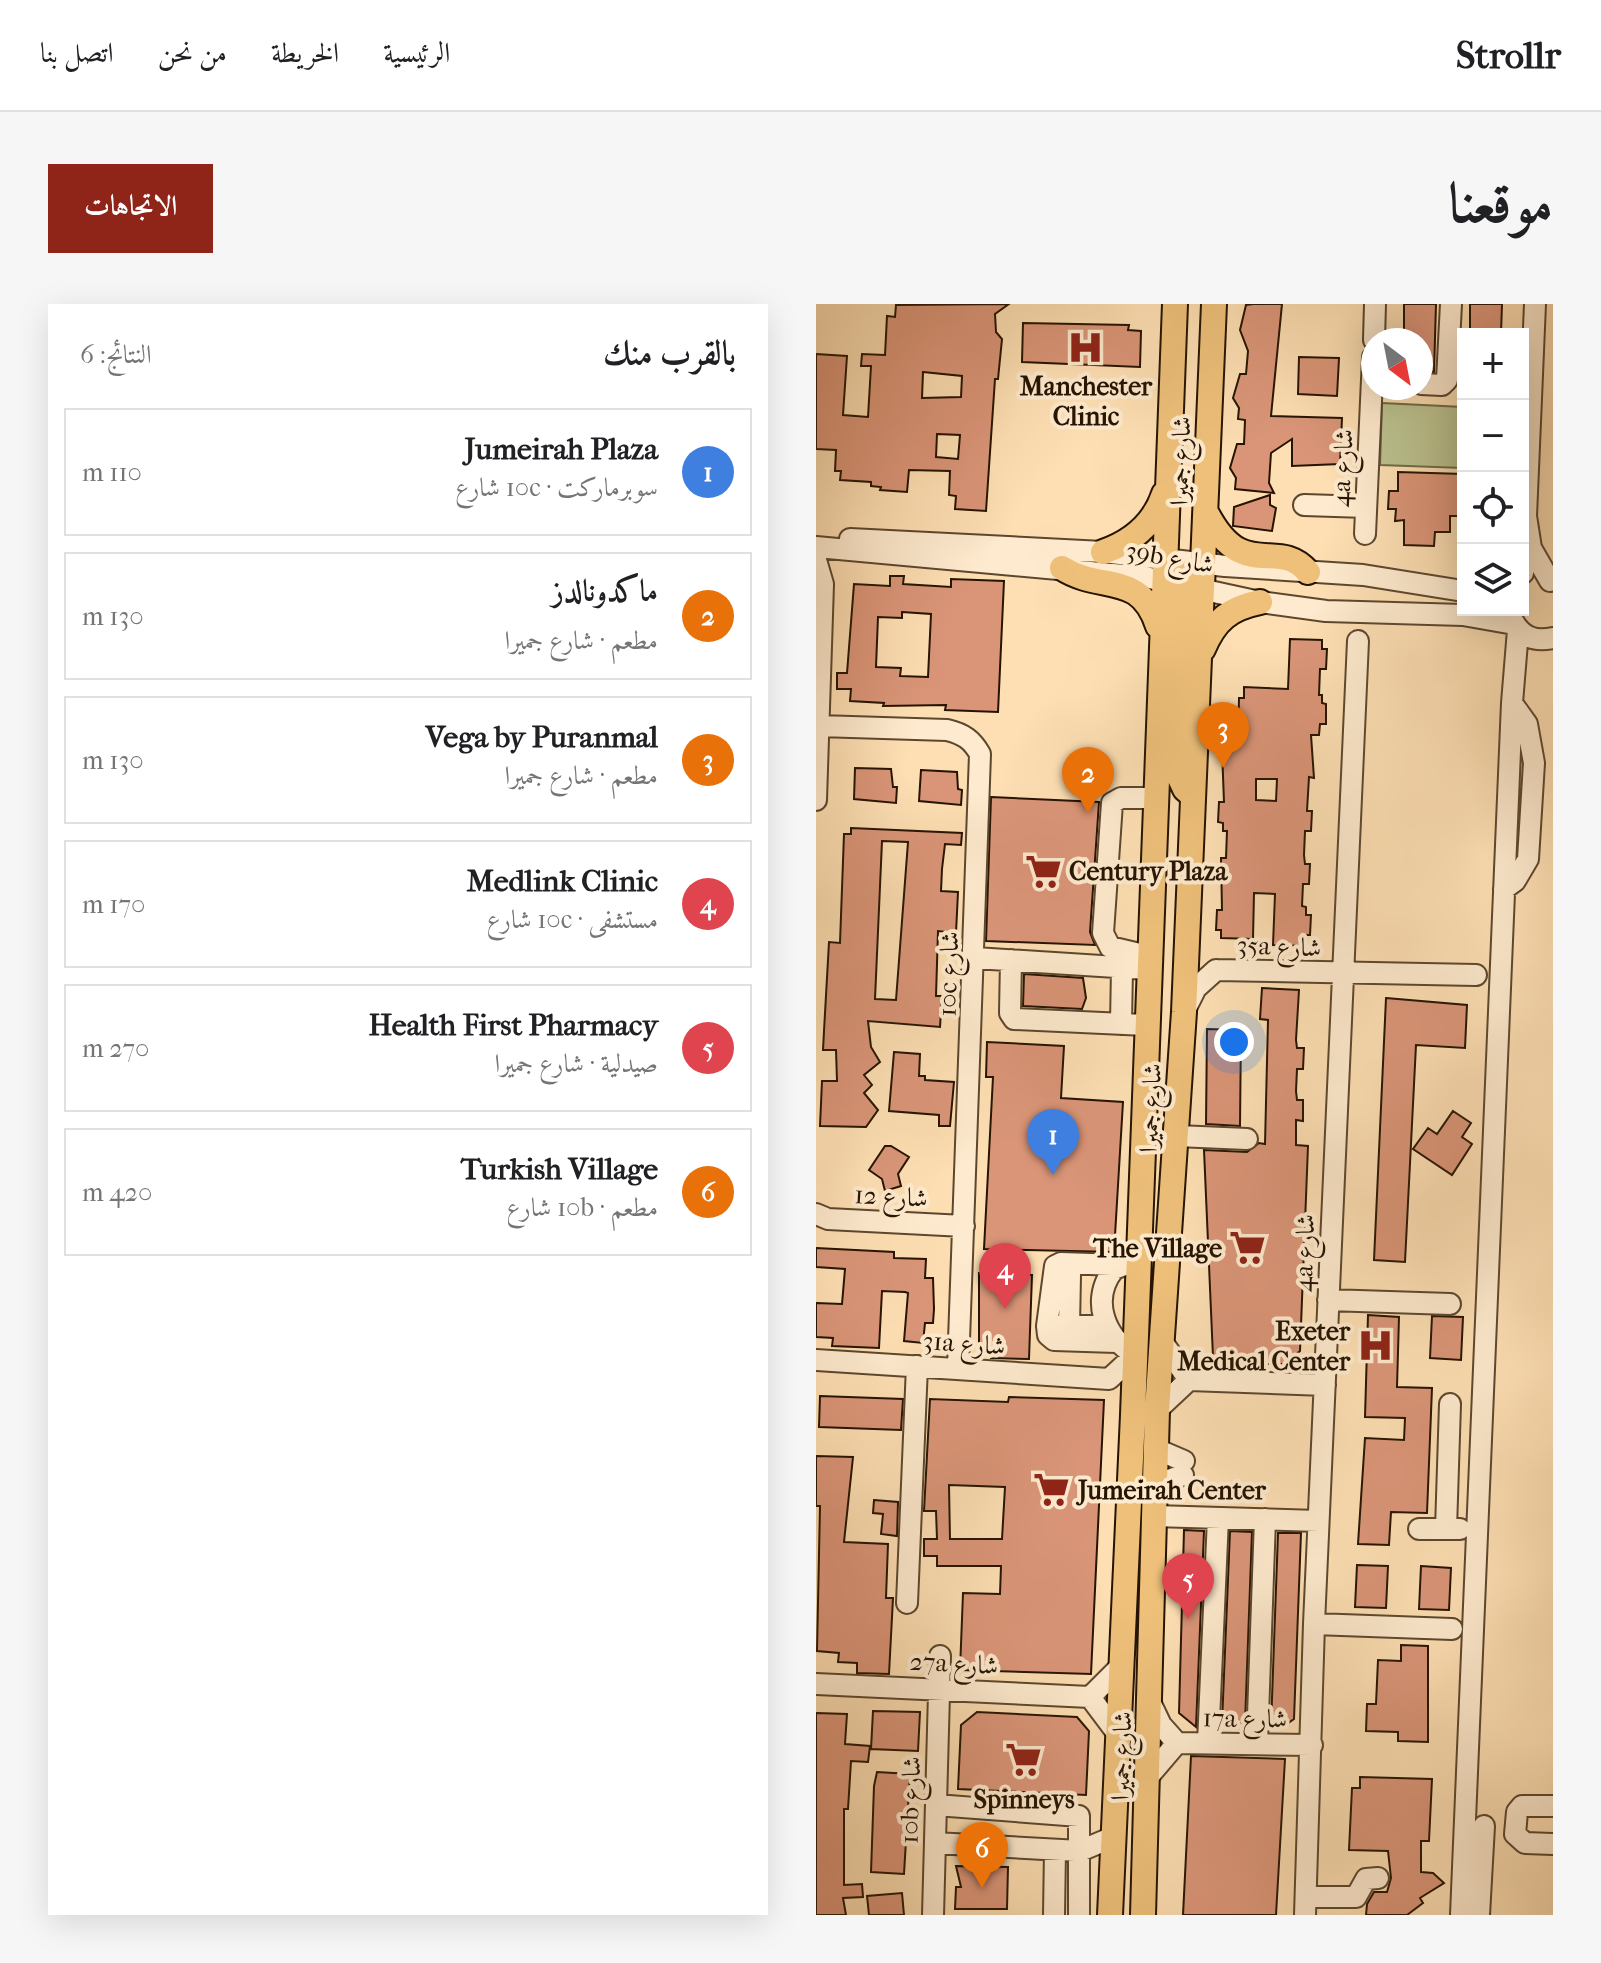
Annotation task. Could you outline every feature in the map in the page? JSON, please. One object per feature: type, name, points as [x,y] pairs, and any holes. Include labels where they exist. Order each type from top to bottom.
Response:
[{"type":"main road","name":"شارع جميرا","points":[[1144,1914],[1156,1449],[1119,1341],[1122,1267],[1146,1025],[1160,633],[1178,575],[1204,564],[1214,304]]},
{"type":"main road","name":"شارع جميرا","points":[[1110,1915],[1121,1666],[1145,1413],[1161,1340],[1177,1136],[1199,658],[1178,575],[1167,480],[1173,309]]},
{"type":"main road","points":[[1171,402],[1183,432],[1178,575],[1177,772],[1185,789],[1193,796]]},
{"type":"main road","points":[[1103,552],[1141,531],[1158,508],[1167,480]]},
{"type":"main road","points":[[1206,512],[1230,547],[1240,553],[1295,561],[1308,572]]},
{"type":"main road","points":[[1062,568],[1087,581],[1133,589],[1149,604],[1160,633]]},
{"type":"main road","points":[[1199,658],[1209,634],[1223,617],[1242,605],[1260,602]]},
{"type":"street","points":[[1374,328],[1375,304]]},
{"type":"street","points":[[1433,385],[1442,385],[1447,380],[1451,304]]},
{"type":"street","points":[[1526,472],[1535,304]]},
{"type":"street","points":[[1534,334],[1553,322]]},
{"type":"street","name":"4a شارع","points":[[1365,534],[1371,400]]},
{"type":"street","points":[[1304,505],[1366,507]]},
{"type":"street","name":"39b شارع","points":[[816,536],[1103,552],[1260,602],[1359,613],[1472,616],[1515,621],[1534,639],[1553,638]]},
{"type":"street","points":[[1529,539],[1536,560],[1551,582],[1529,585]]},
{"type":"street","name":"39b شارع","points":[[816,547],[1178,575]]},
{"type":"street","points":[[823,584],[834,566],[850,552]]},
{"type":"street","points":[[816,560],[823,584],[816,800]]},
{"type":"street","name":"39b شارع","points":[[1204,564],[1398,579],[1457,590]]},
{"type":"street","points":[[1479,1915],[1474,1826],[1480,1484],[1515,621]]},
{"type":"street","name":"4a شارع","points":[[1306,1906],[1318,1521],[1358,641]]},
{"type":"street","name":"10c شارع","points":[[818,737],[947,730],[961,733],[973,742],[982,769],[958,1368]]},
{"type":"street","points":[[1148,962],[1110,947],[1103,933],[1112,803],[1121,798],[1154,798]]},
{"type":"street","points":[[1184,1012],[1196,988],[1216,970],[1199,954],[1186,935]]},
{"type":"street","points":[[975,958],[1122,968],[1148,962]]},
{"type":"street","points":[[1011,960],[1010,1013],[1014,1019],[1146,1025]]},
{"type":"street","points":[[1121,1024],[1122,968]]},
{"type":"street","name":"35a شارع","points":[[1216,970],[1476,975]]},
{"type":"street","points":[[1177,1136],[1247,1139]]},
{"type":"street","name":"شارع 12","points":[[816,1214],[828,1219],[964,1226]]},
{"type":"street","points":[[1061,1275],[1122,1267],[1119,1341],[1109,1379],[1145,1413],[1189,1380],[1325,1385]]},
{"type":"street","points":[[1061,1275],[1069,1326]]},
{"type":"street","points":[[1061,1275],[1047,1326],[1048,1335],[1054,1340],[1119,1341]]},
{"type":"street","points":[[1328,1300],[1450,1304]]},
{"type":"street","points":[[1047,1326],[1069,1326],[1119,1341]]},
{"type":"street","points":[[1161,1340],[1189,1380]]},
{"type":"street","name":"31a شارع","points":[[816,1360],[1109,1379]]},
{"type":"street","points":[[907,1603],[917,1366]]},
{"type":"street","points":[[1419,1529],[1453,1529],[1448,1483],[1450,1404]]},
{"type":"street","points":[[1155,1485],[1184,1468],[1156,1449]]},
{"type":"street","points":[[1448,1483],[1480,1484]]},
{"type":"street","points":[[1154,1516],[1318,1521]]},
{"type":"street","points":[[1208,1743],[1218,1518]]},
{"type":"street","points":[[1257,1744],[1265,1519]]},
{"type":"street","points":[[1314,1624],[1452,1629]]},
{"type":"street","name":"10b شارع","points":[[933,1915],[940,1656]]},
{"type":"street","points":[[1117,1733],[1090,1697],[1121,1666]]},
{"type":"street","name":"27a شارع","points":[[816,1684],[1090,1697]]},
{"type":"street","name":"17a شارع","points":[[1151,1704],[1161,1725],[1177,1743],[1312,1745]]},
{"type":"street","name":"17a شارع","points":[[1148,1777],[1177,1743]]},
{"type":"street","points":[[936,1805],[1076,1815],[1081,1822],[1079,1915]]},
{"type":"street","points":[[1553,1806],[1522,1806],[1516,1822],[1520,1842],[1553,1844]]},
{"type":"street","points":[[963,1843],[956,1829],[961,1814],[967,1808]]},
{"type":"street","points":[[1474,1826],[1553,1818]]},
{"type":"street","points":[[1461,1915],[1474,1826]]},
{"type":"street","points":[[935,1843],[1080,1851],[1113,1837]]},
{"type":"street","points":[[1054,1915],[1055,1850]]},
{"type":"street","points":[[1306,1906],[1338,1906],[1356,1897],[1366,1879],[1378,1878]]},
{"type":"green space","points":[[1382,403],[1457,407],[1457,468],[1380,465]]},
{"type":"building","points":[[1009,304],[995,314],[996,332],[1002,339],[998,379],[995,379],[986,511],[955,509],[956,496],[949,495],[950,471],[909,470],[907,492],[880,490],[881,487],[871,486],[871,482],[840,480],[841,471],[835,471],[836,450],[816,449],[816,354],[847,356],[843,415],[868,417],[871,366],[861,366],[862,354],[885,355],[887,316],[895,317],[896,305]],"holes":[[[923,372],[962,376],[961,397],[922,398]],[[937,434],[960,435],[958,459],[936,457]]]},
{"type":"building","points":[[1282,304],[1271,416],[1342,418],[1340,464],[1292,466],[1292,439],[1271,453],[1269,483],[1274,493],[1235,489],[1236,478],[1230,468],[1237,444],[1244,444],[1245,420],[1238,419],[1239,408],[1233,398],[1240,374],[1246,374],[1248,351],[1240,330],[1246,305]]},
{"type":"building","points":[[1404,304],[1436,304],[1434,372],[1433,328],[1404,328]]},
{"type":"building","points":[[1470,304],[1502,304],[1501,328],[1470,328]]},
{"type":"building","points":[[1023,323],[1129,325],[1128,330],[1141,331],[1140,367],[1022,362]]},
{"type":"building","points":[[1299,357],[1339,358],[1337,396],[1298,394]]},
{"type":"building","points":[[1398,472],[1457,474],[1457,516],[1450,516],[1450,532],[1435,532],[1434,546],[1404,545],[1404,520],[1395,521],[1396,509],[1388,509],[1389,491],[1398,491]]},
{"type":"building","points":[[1270,495],[1270,505],[1276,508],[1272,531],[1233,526],[1234,507]]},
{"type":"building","points":[[890,576],[904,576],[903,584],[951,587],[951,579],[1004,581],[998,712],[945,710],[946,705],[883,706],[884,703],[850,701],[851,689],[837,689],[837,673],[847,673],[854,584],[890,586]],"holes":[[[902,612],[931,614],[928,677],[900,676],[901,668],[876,667],[878,617],[902,618]]]},
{"type":"building","points":[[1290,639],[1322,640],[1322,649],[1327,649],[1326,669],[1320,669],[1319,695],[1322,695],[1322,703],[1326,704],[1326,724],[1320,724],[1319,735],[1311,735],[1314,778],[1309,777],[1307,811],[1312,811],[1311,831],[1305,831],[1304,855],[1305,864],[1310,864],[1309,884],[1303,884],[1302,906],[1306,907],[1306,915],[1311,915],[1310,935],[1304,935],[1304,946],[1273,945],[1275,894],[1254,893],[1253,939],[1221,938],[1221,930],[1216,930],[1217,910],[1222,910],[1221,858],[1226,858],[1227,831],[1223,831],[1223,823],[1218,822],[1219,802],[1224,802],[1222,750],[1228,750],[1228,738],[1238,739],[1239,698],[1244,698],[1244,687],[1288,689]],"holes":[[[1256,779],[1277,779],[1276,801],[1256,800]]]},
{"type":"building","points":[[855,768],[891,769],[893,787],[897,787],[896,803],[854,799]]},
{"type":"building","points":[[921,770],[957,772],[958,789],[962,790],[961,805],[919,801]]},
{"type":"building","name":"Century Plaza","points":[[991,797],[1099,802],[1090,932],[1095,945],[986,941]]},
{"type":"building","points":[[851,828],[962,833],[961,845],[945,844],[942,869],[941,891],[958,892],[956,933],[938,931],[936,996],[942,996],[940,1027],[868,1021],[871,1047],[880,1062],[864,1075],[872,1085],[864,1093],[878,1110],[866,1127],[820,1126],[822,1081],[837,1081],[836,1050],[823,1050],[829,942],[840,943],[844,834],[851,834]],"holes":[[[882,841],[908,842],[896,1000],[875,999]]]},
{"type":"building","points":[[1024,974],[1083,978],[1086,998],[1082,1009],[1023,1006]]},
{"type":"building","points":[[1262,988],[1299,990],[1296,1040],[1297,1048],[1304,1048],[1303,1069],[1297,1069],[1296,1091],[1297,1100],[1303,1100],[1303,1121],[1296,1120],[1296,1145],[1308,1146],[1300,1351],[1283,1364],[1226,1364],[1213,1357],[1204,1150],[1247,1152],[1259,1143],[1265,1144],[1268,1020],[1260,1019]]},
{"type":"building","points":[[1386,998],[1467,1005],[1465,1048],[1416,1045],[1405,1262],[1374,1260]]},
{"type":"building","points":[[1207,1029],[1241,1030],[1240,1126],[1206,1124]]},
{"type":"building","points":[[987,1042],[1064,1046],[1061,1098],[1123,1102],[1114,1252],[984,1249],[993,1077],[986,1077]]},
{"type":"building","points":[[894,1052],[920,1054],[919,1076],[925,1076],[925,1080],[954,1082],[950,1126],[939,1126],[939,1115],[889,1111]]},
{"type":"building","points":[[1453,1111],[1471,1123],[1462,1137],[1472,1144],[1452,1175],[1413,1149],[1428,1128],[1437,1134]]},
{"type":"building","points":[[885,1146],[891,1146],[909,1157],[898,1174],[901,1186],[885,1191],[882,1179],[869,1170]]},
{"type":"building","points":[[816,1248],[894,1252],[894,1258],[926,1259],[925,1278],[933,1278],[934,1309],[933,1323],[925,1323],[923,1343],[904,1341],[908,1293],[905,1292],[882,1291],[879,1348],[832,1346],[833,1338],[816,1337],[816,1303],[842,1304],[845,1269],[816,1267]]},
{"type":"building","points":[[979,1273],[1032,1275],[1029,1359],[991,1358],[979,1344]]},
{"type":"building","points":[[1368,1315],[1399,1317],[1397,1387],[1432,1388],[1427,1513],[1391,1512],[1389,1545],[1358,1544],[1365,1438],[1404,1440],[1405,1418],[1365,1417]]},
{"type":"building","points":[[1432,1316],[1463,1317],[1461,1360],[1430,1358]]},
{"type":"building","points":[[820,1396],[903,1399],[901,1430],[819,1427]]},
{"type":"building","points":[[1009,1397],[1104,1400],[1091,1674],[960,1670],[963,1593],[1000,1594],[1001,1566],[937,1566],[937,1556],[924,1556],[924,1539],[937,1539],[936,1511],[924,1511],[930,1399],[1008,1402]],"holes":[[[949,1485],[1005,1487],[1002,1539],[950,1539]]]},
{"type":"building","points":[[816,1456],[853,1457],[844,1542],[888,1544],[886,1598],[893,1598],[889,1674],[857,1673],[857,1663],[838,1662],[839,1653],[817,1651],[820,1506],[816,1506]]},
{"type":"building","points":[[874,1500],[898,1502],[897,1536],[881,1534],[883,1514],[873,1513]]},
{"type":"building","points":[[1184,1530],[1204,1531],[1196,1727],[1179,1713]]},
{"type":"building","points":[[1230,1531],[1252,1532],[1245,1723],[1222,1723]]},
{"type":"building","points":[[1278,1533],[1301,1533],[1294,1719],[1284,1726],[1271,1726]]},
{"type":"building","points":[[1357,1565],[1388,1566],[1386,1608],[1355,1607]]},
{"type":"building","points":[[1421,1566],[1451,1568],[1449,1610],[1419,1609]]},
{"type":"building","points":[[1401,1645],[1428,1646],[1428,1742],[1398,1741],[1398,1732],[1366,1731],[1367,1704],[1376,1704],[1378,1660],[1401,1661]]},
{"type":"building","points":[[873,1711],[920,1712],[918,1751],[871,1749]]},
{"type":"building","name":"Spinneys","points":[[977,1712],[1077,1717],[1089,1731],[1086,1795],[958,1789],[961,1725]]},
{"type":"building","points":[[816,1713],[847,1714],[845,1744],[870,1746],[868,1762],[851,1761],[848,1809],[844,1809],[844,1885],[862,1884],[863,1897],[843,1898],[846,1915],[816,1915]]},
{"type":"building","points":[[1191,1756],[1285,1759],[1276,1915],[1183,1915]]},
{"type":"building","points":[[877,1772],[910,1774],[904,1874],[871,1872]]},
{"type":"building","points":[[1360,1777],[1432,1779],[1429,1841],[1421,1841],[1421,1872],[1433,1873],[1444,1883],[1420,1898],[1423,1903],[1407,1915],[1366,1915],[1367,1904],[1374,1892],[1387,1892],[1391,1878],[1388,1851],[1349,1850],[1352,1788],[1360,1788]]},
{"type":"building","points":[[956,1866],[1008,1867],[1007,1909],[955,1909],[956,1887],[961,1887]]},
{"type":"building","points":[[902,1893],[904,1915],[869,1915],[867,1896]]},
{"type":"place","name":"Manchester Clinic","points":[[1086,347]]},
{"type":"place","name":"Vega by Puranmal","points":[[1223,768]]},
{"type":"place","name":"ماكدونالدز","points":[[1088,813]]},
{"type":"place","name":"Century Plaza","points":[[1043,871]]},
{"type":"place","name":"Jumeirah Plaza","points":[[1053,1175]]},
{"type":"place","name":"The Village","points":[[1248,1248]]},
{"type":"place","name":"Medlink Clinic","points":[[1005,1309]]},
{"type":"place","name":"Exeter Medical Center","points":[[1376,1346]]},
{"type":"place","name":"Jumeirah Center","points":[[1052,1490]]},
{"type":"place","name":"Health First Pharmacy","points":[[1188,1619]]},
{"type":"place","name":"Spinneys","points":[[1024,1760]]},
{"type":"place","name":"Turkish Village","points":[[982,1888]]}]
